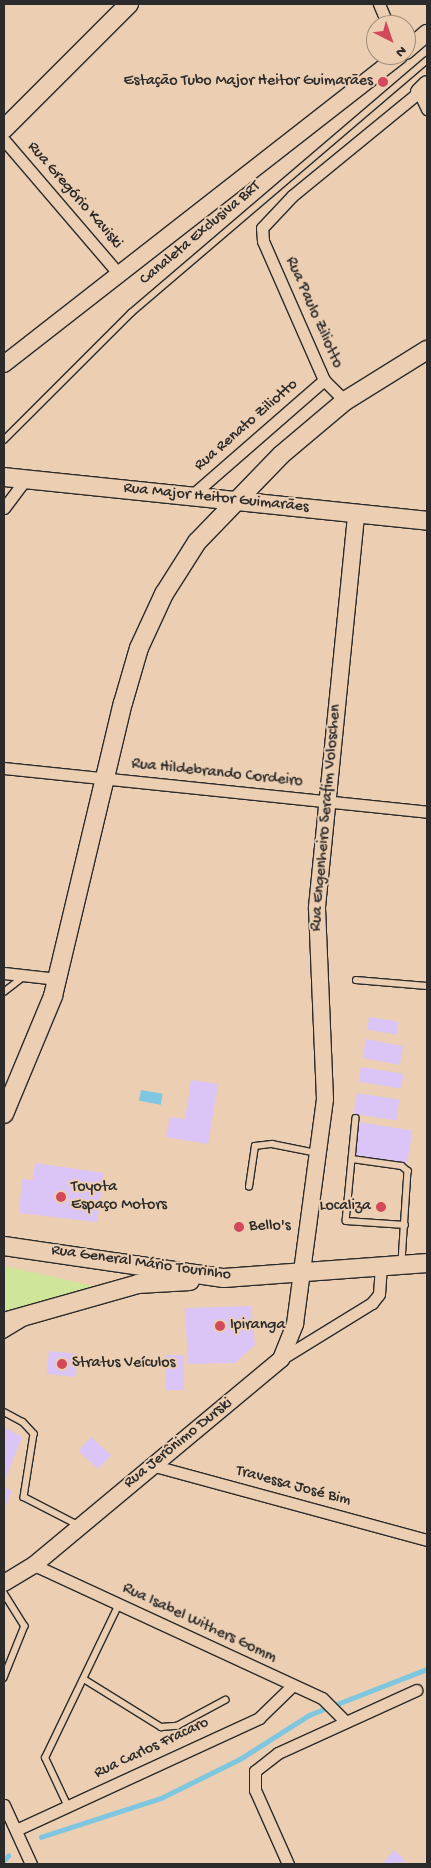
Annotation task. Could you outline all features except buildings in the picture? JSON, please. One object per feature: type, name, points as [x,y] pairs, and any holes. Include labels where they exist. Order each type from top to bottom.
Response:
[{"type":"main road","points":[[4,130],[129,4]]},
{"type":"main road","points":[[4,1114],[58,979],[131,676],[153,616],[181,564],[234,501],[344,401],[427,350]]},
{"type":"main road","name":"Rua Major Heitor Guimarães","points":[[14,478],[427,521]]},
{"type":"main road","name":"Rua General Mário Tourinho","points":[[4,1246],[224,1278],[381,1264],[427,1263]]},
{"type":"main road","points":[[4,1252],[117,1274],[138,1284]]},
{"type":"main road","points":[[4,1322],[138,1284],[224,1278]]},
{"type":"street","points":[[416,42],[427,33]]},
{"type":"street","points":[[4,364],[387,65]]},
{"type":"street","points":[[423,88],[427,109]]},
{"type":"street","name":"Rua Paulo Ziliotto","points":[[344,401],[324,380],[261,233],[265,222],[292,196],[423,88]]},
{"type":"street","name":"Rua Gregório Kaviski","points":[[4,140],[119,274]]},
{"type":"street","name":"Rua Renato Ziliotto","points":[[190,497],[324,380]]},
{"type":"street","points":[[4,508],[14,478]]},
{"type":"street","name":"Rua Engenheiro Serafim Voloschen","points":[[304,1271],[319,1153],[325,1086],[317,907],[356,514]]},
{"type":"street","name":"Rua Hildebrando Cordeiro","points":[[4,768],[427,812]]},
{"type":"street","points":[[4,973],[58,979]]},
{"type":"street","points":[[281,1359],[372,1303],[379,1294],[381,1264]]},
{"type":"street","name":"Rua Jerônimo Durski","points":[[4,1583],[34,1565],[151,1465],[281,1359],[297,1317],[304,1271]]},
{"type":"street","name":"Travessa José Bim","points":[[151,1465],[427,1540]]},
{"type":"street","name":"Rua Isabel Withers Gomm","points":[[34,1565],[322,1698],[341,1717]]},
{"type":"street","name":"Rua Carlos Fracaro","points":[[16,1830],[259,1718],[293,1685]]},
{"type":"street","points":[[288,1864],[255,1790],[255,1771],[269,1758],[341,1717],[416,1690]]},
{"type":"street","points":[[4,1805],[31,1864]]},
{"type":"lane","name":"Canaleta Exclusiva BRT","points":[[4,440],[131,312],[427,60]]},
{"type":"lane","points":[[4,992],[24,975]]},
{"type":"lane","points":[[356,980],[427,986]]},
{"type":"lane","points":[[356,1118],[346,1221],[405,1226]]},
{"type":"lane","points":[[248,1188],[255,1146],[272,1144],[319,1153]]},
{"type":"lane","points":[[352,1159],[402,1166],[408,1171],[402,1264]]},
{"type":"lane","points":[[4,1335],[24,1327],[35,1312]]},
{"type":"lane","points":[[4,1412],[24,1422],[34,1434],[24,1497],[80,1526]]},
{"type":"lane","points":[[4,1593],[25,1626],[4,1678]]},
{"type":"lane","points":[[68,1806],[45,1758],[119,1604]]},
{"type":"lane","points":[[84,1679],[161,1727],[177,1726],[225,1700]]},
{"type":"green space","points":[[4,1266],[98,1287],[4,1314]]},
{"type":"water","points":[[141,1090],[163,1094],[161,1105],[139,1101]]},
{"type":"waterway","points":[[41,1837],[161,1798],[240,1759],[309,1715],[427,1669]]},
{"type":"waterway","points":[[4,1860],[8,1856]]},
{"type":"place","name":"Estação Tubo Major Heitor Guimarães","points":[[383,82]]},
{"type":"place","name":"Toyota Espaço Motors","points":[[61,1197]]},
{"type":"place","name":"Localiza","points":[[381,1207]]},
{"type":"place","name":"Bello's","points":[[239,1227]]},
{"type":"place","name":"Ipiranga","points":[[220,1326]]},
{"type":"place","name":"Stratus Veículos","points":[[62,1364]]}]
